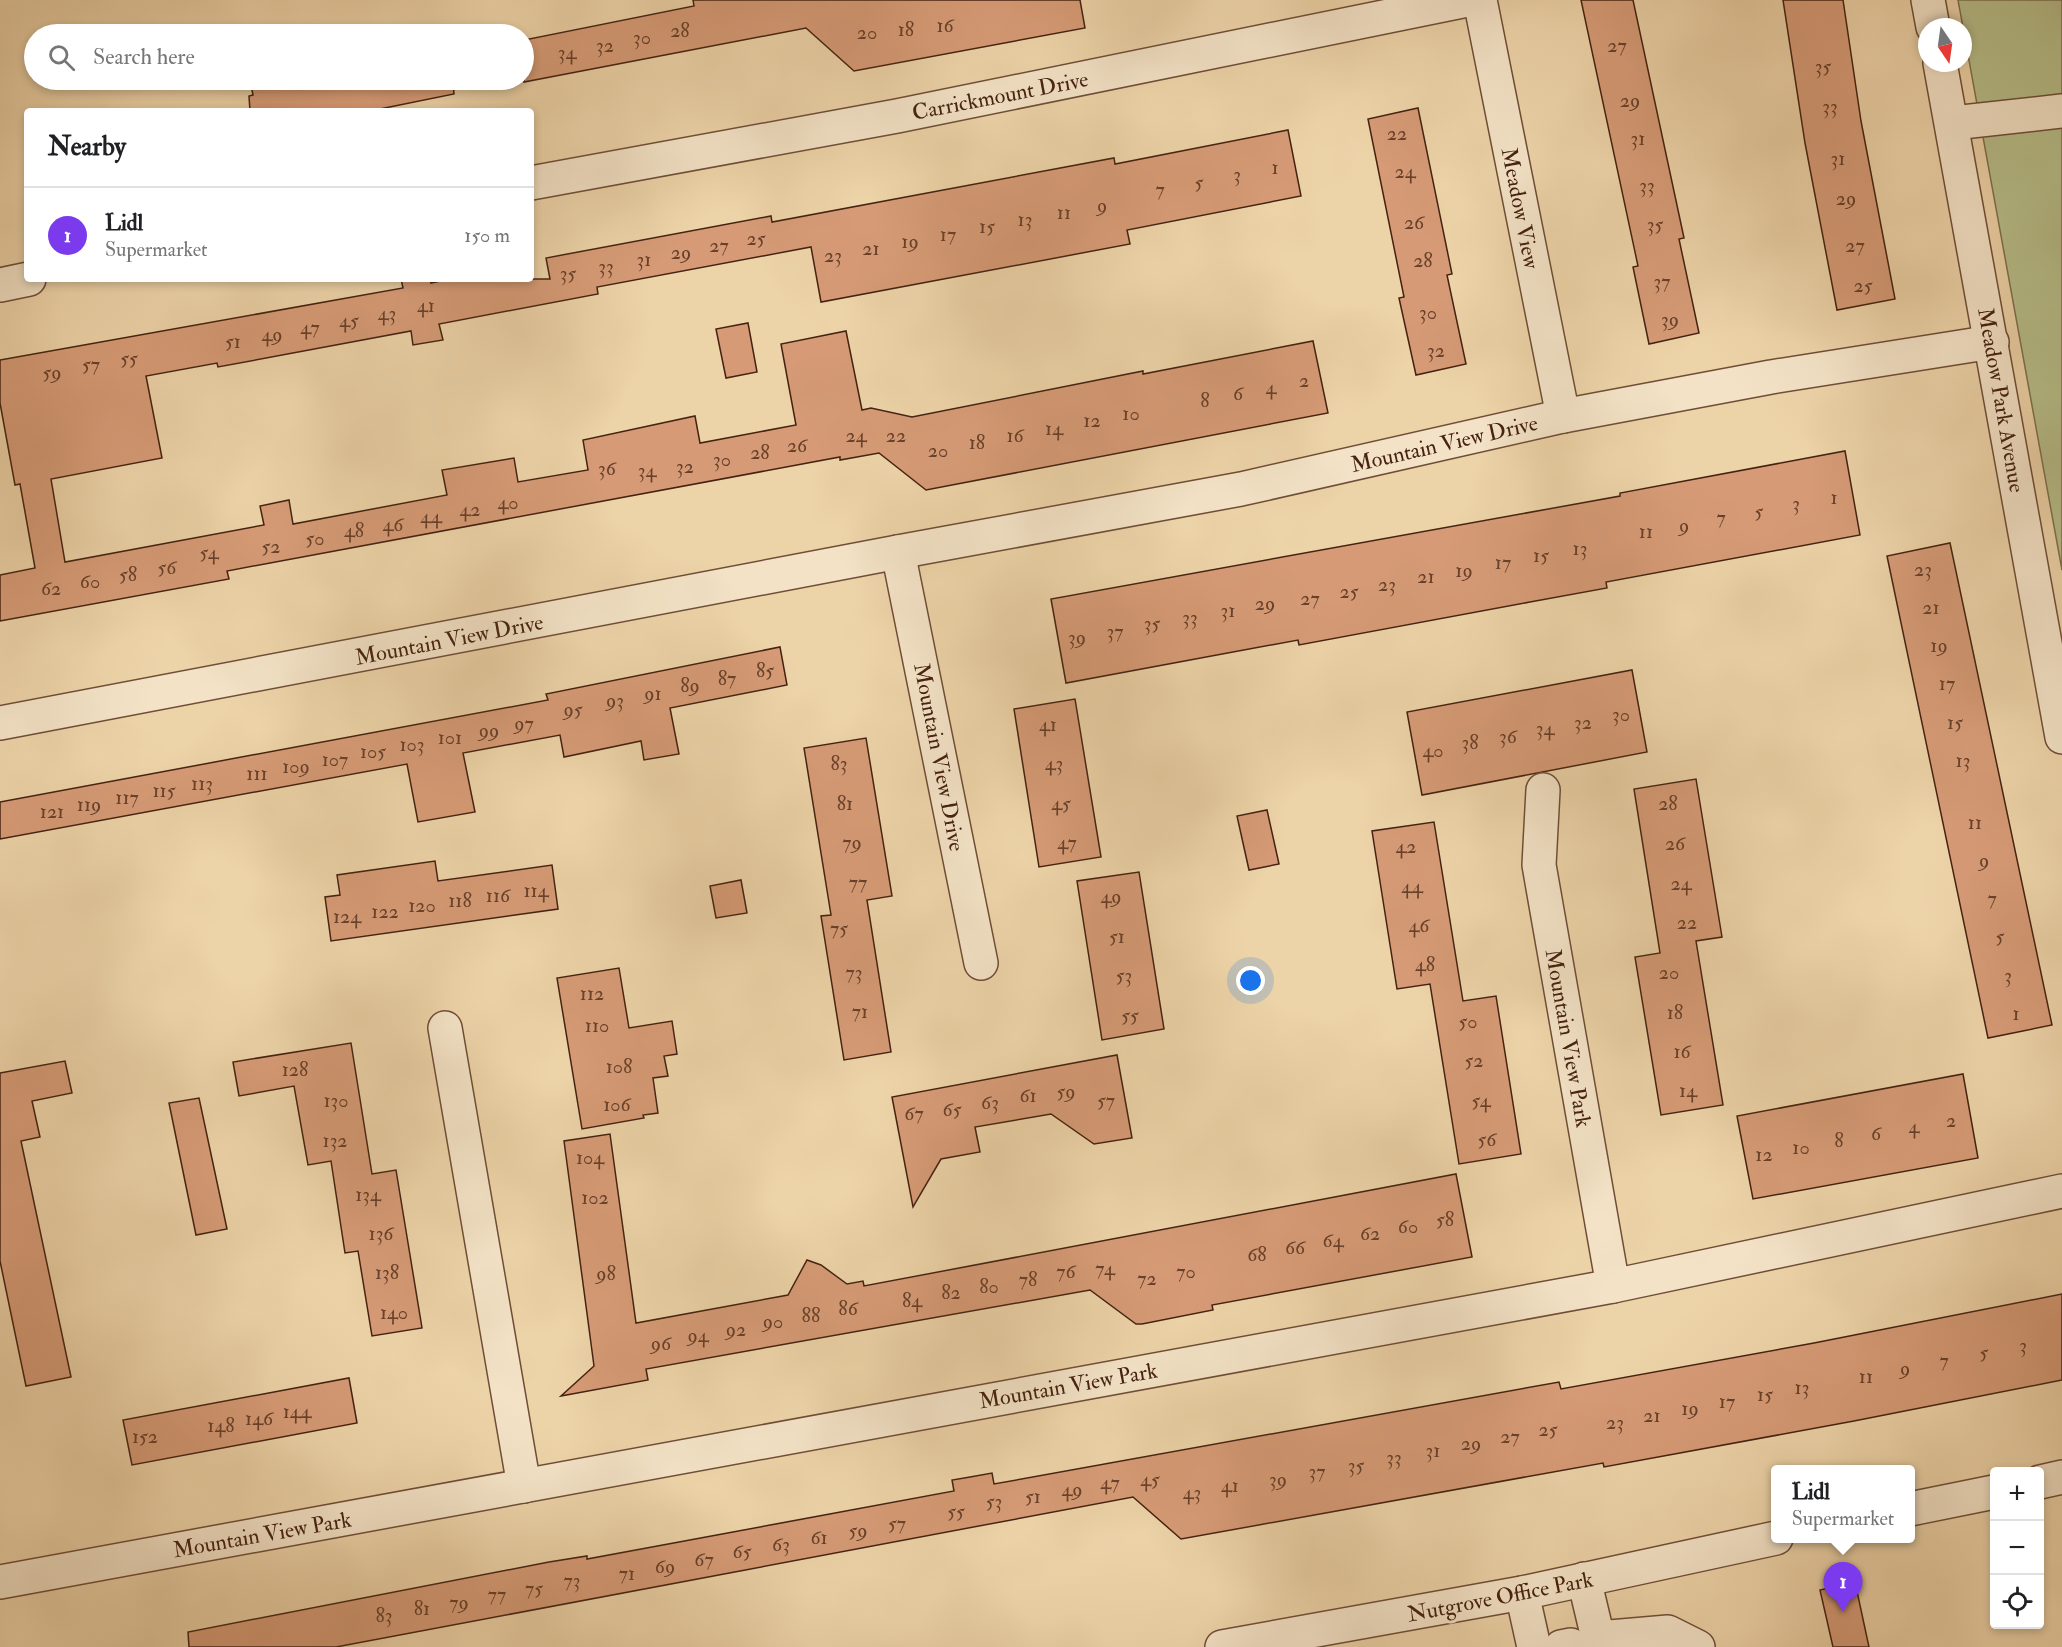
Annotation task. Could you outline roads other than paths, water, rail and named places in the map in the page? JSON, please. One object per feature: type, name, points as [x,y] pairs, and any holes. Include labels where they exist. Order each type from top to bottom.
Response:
[{"type":"street","name":"Carrickmount Drive","points":[[534,182],[908,113],[1467,0]]},
{"type":"street","name":"Meadow View","points":[[1480,0],[1563,416]]},
{"type":"street","points":[[1928,0],[1931,18]]},
{"type":"street","name":"Meadow Park Avenue","points":[[1942,72],[1953,123],[2062,737]]},
{"type":"street","points":[[1953,123],[2062,111]]},
{"type":"street","points":[[0,285],[24,280]]},
{"type":"street","name":"Mountain View Drive","points":[[0,723],[1241,489],[1563,416],[1771,377],[1992,342]]},
{"type":"street","name":"Mountain View Drive","points":[[898,552],[981,963]]},
{"type":"street","name":"Mountain View Park","points":[[1543,790],[1539,864],[1613,1286]]},
{"type":"street","points":[[446,1028],[524,1486]]},
{"type":"street","name":"Mountain View Park","points":[[0,1582],[1613,1286],[2062,1191]]},
{"type":"street","points":[[2044,1481],[2062,1477]]},
{"type":"street","points":[[1915,1508],[1990,1493]]},
{"type":"street","name":"Nutgrove Office Park","points":[[1222,1647],[1522,1593],[1771,1539]]},
{"type":"street","points":[[1584,1579],[1575,1644],[1668,1632],[1698,1647]]},
{"type":"street","points":[[1522,1593],[1534,1647]]},
{"type":"place","name":"Lidl","points":[[1843,1612]]}]
